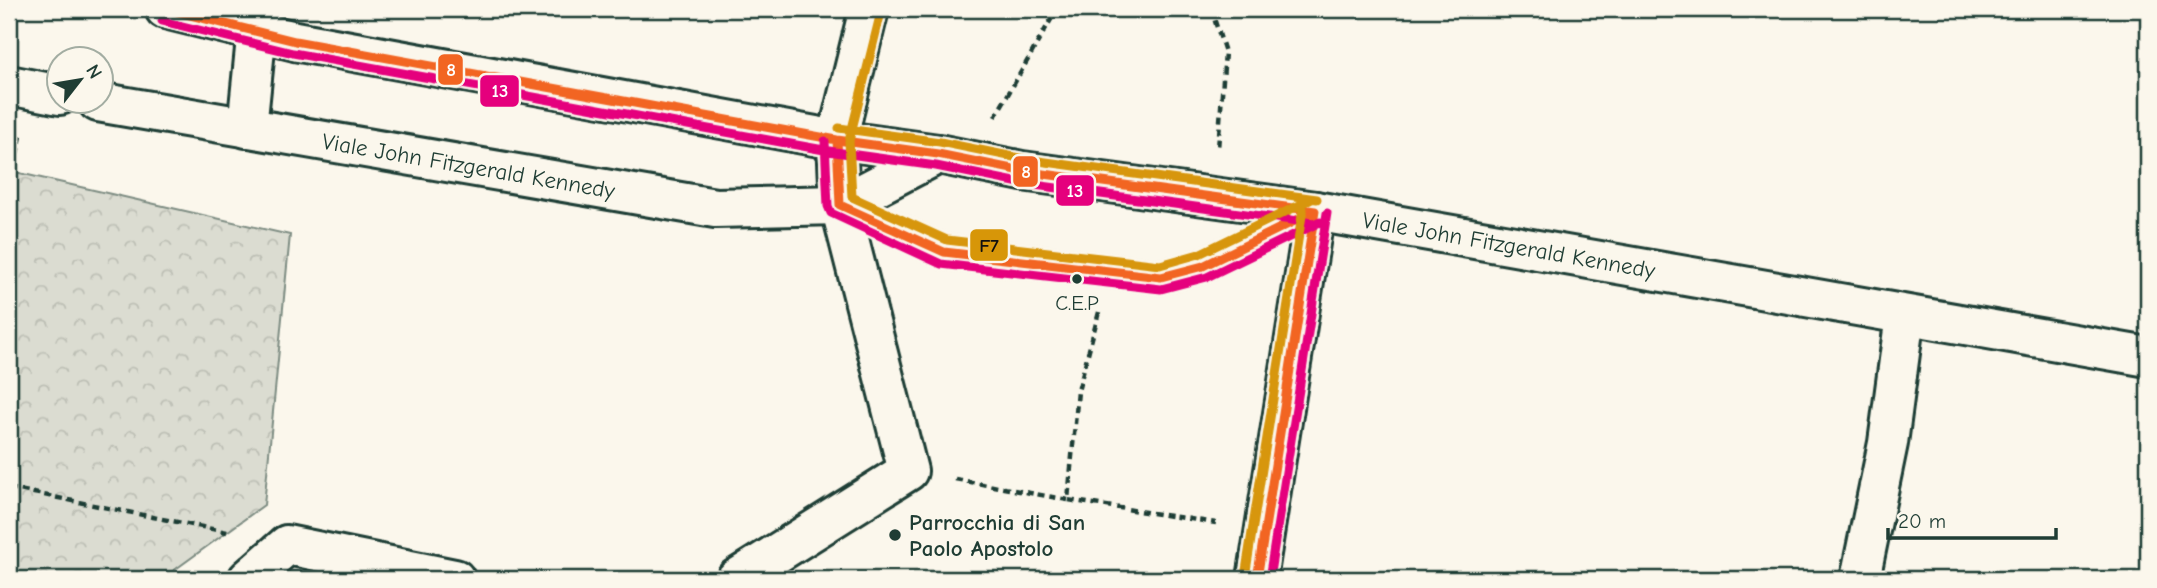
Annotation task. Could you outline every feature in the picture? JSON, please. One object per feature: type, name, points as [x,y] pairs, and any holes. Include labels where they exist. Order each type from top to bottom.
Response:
[{"type":"street","name":"Viale John Fitzgerald Kennedy","points":[[165,9],[258,20],[295,41],[837,140],[954,157],[1022,171],[1315,211],[2148,357]]},
{"type":"street","points":[[737,579],[908,471],[839,205],[837,140],[869,9]]},
{"type":"street","points":[[247,128],[258,20]]},
{"type":"street","points":[[9,85],[46,92]]},
{"type":"street","name":"Viale John Fitzgerald Kennedy","points":[[116,105],[715,208],[839,205]]},
{"type":"street","points":[[839,205],[954,157]]},
{"type":"street","points":[[1257,579],[1315,211]]},
{"type":"street","points":[[1860,579],[1888,443],[1905,315]]},
{"type":"street","points":[[248,579],[287,545],[455,579]]},
{"type":"lane","points":[[839,205],[944,252],[1161,277],[1203,266],[1315,211]]},
{"type":"path","points":[[954,157],[1057,9]]},
{"type":"path","points":[[1211,9],[1225,52],[1214,198]]},
{"type":"path","points":[[1068,500],[1078,391],[1110,271]]},
{"type":"path","points":[[908,471],[1068,500],[1265,530]]},
{"type":"path","points":[[9,488],[287,545]]},
{"type":"green space","points":[[15,172],[290,235],[264,505],[162,579],[9,579],[9,188]]},
{"type":"transit line","name":"8","points":[[165,9],[295,41],[837,140],[938,154],[1022,171],[1315,211]]},
{"type":"transit line","name":"F7","points":[[881,12],[849,141],[852,197],[947,240],[1160,265],[1199,254],[1310,200]]},
{"type":"transit line","name":"13","points":[[162,21],[293,53],[835,152],[936,166],[1020,183],[1313,223]]},
{"type":"transit line","name":"F7","points":[[839,128],[940,142],[1024,159],[1317,199]]},
{"type":"transit line","name":"8","points":[[837,140],[840,205],[944,252],[1161,277],[1203,266],[1315,211]]},
{"type":"transit line","name":"13","points":[[825,141],[828,206],[831,213],[941,264],[1161,289],[1207,277],[1320,222]]},
{"type":"transit line","name":"F7","points":[[1245,577],[1303,209]]},
{"type":"transit line","name":"8","points":[[1257,579],[1315,211]]},
{"type":"transit line","name":"13","points":[[1269,579],[1327,213]]},
{"type":"place","name":"C.E.P","points":[[1077,279]]},
{"type":"place","name":"Parrocchia di San Paolo Apostolo","points":[[895,535]]}]
